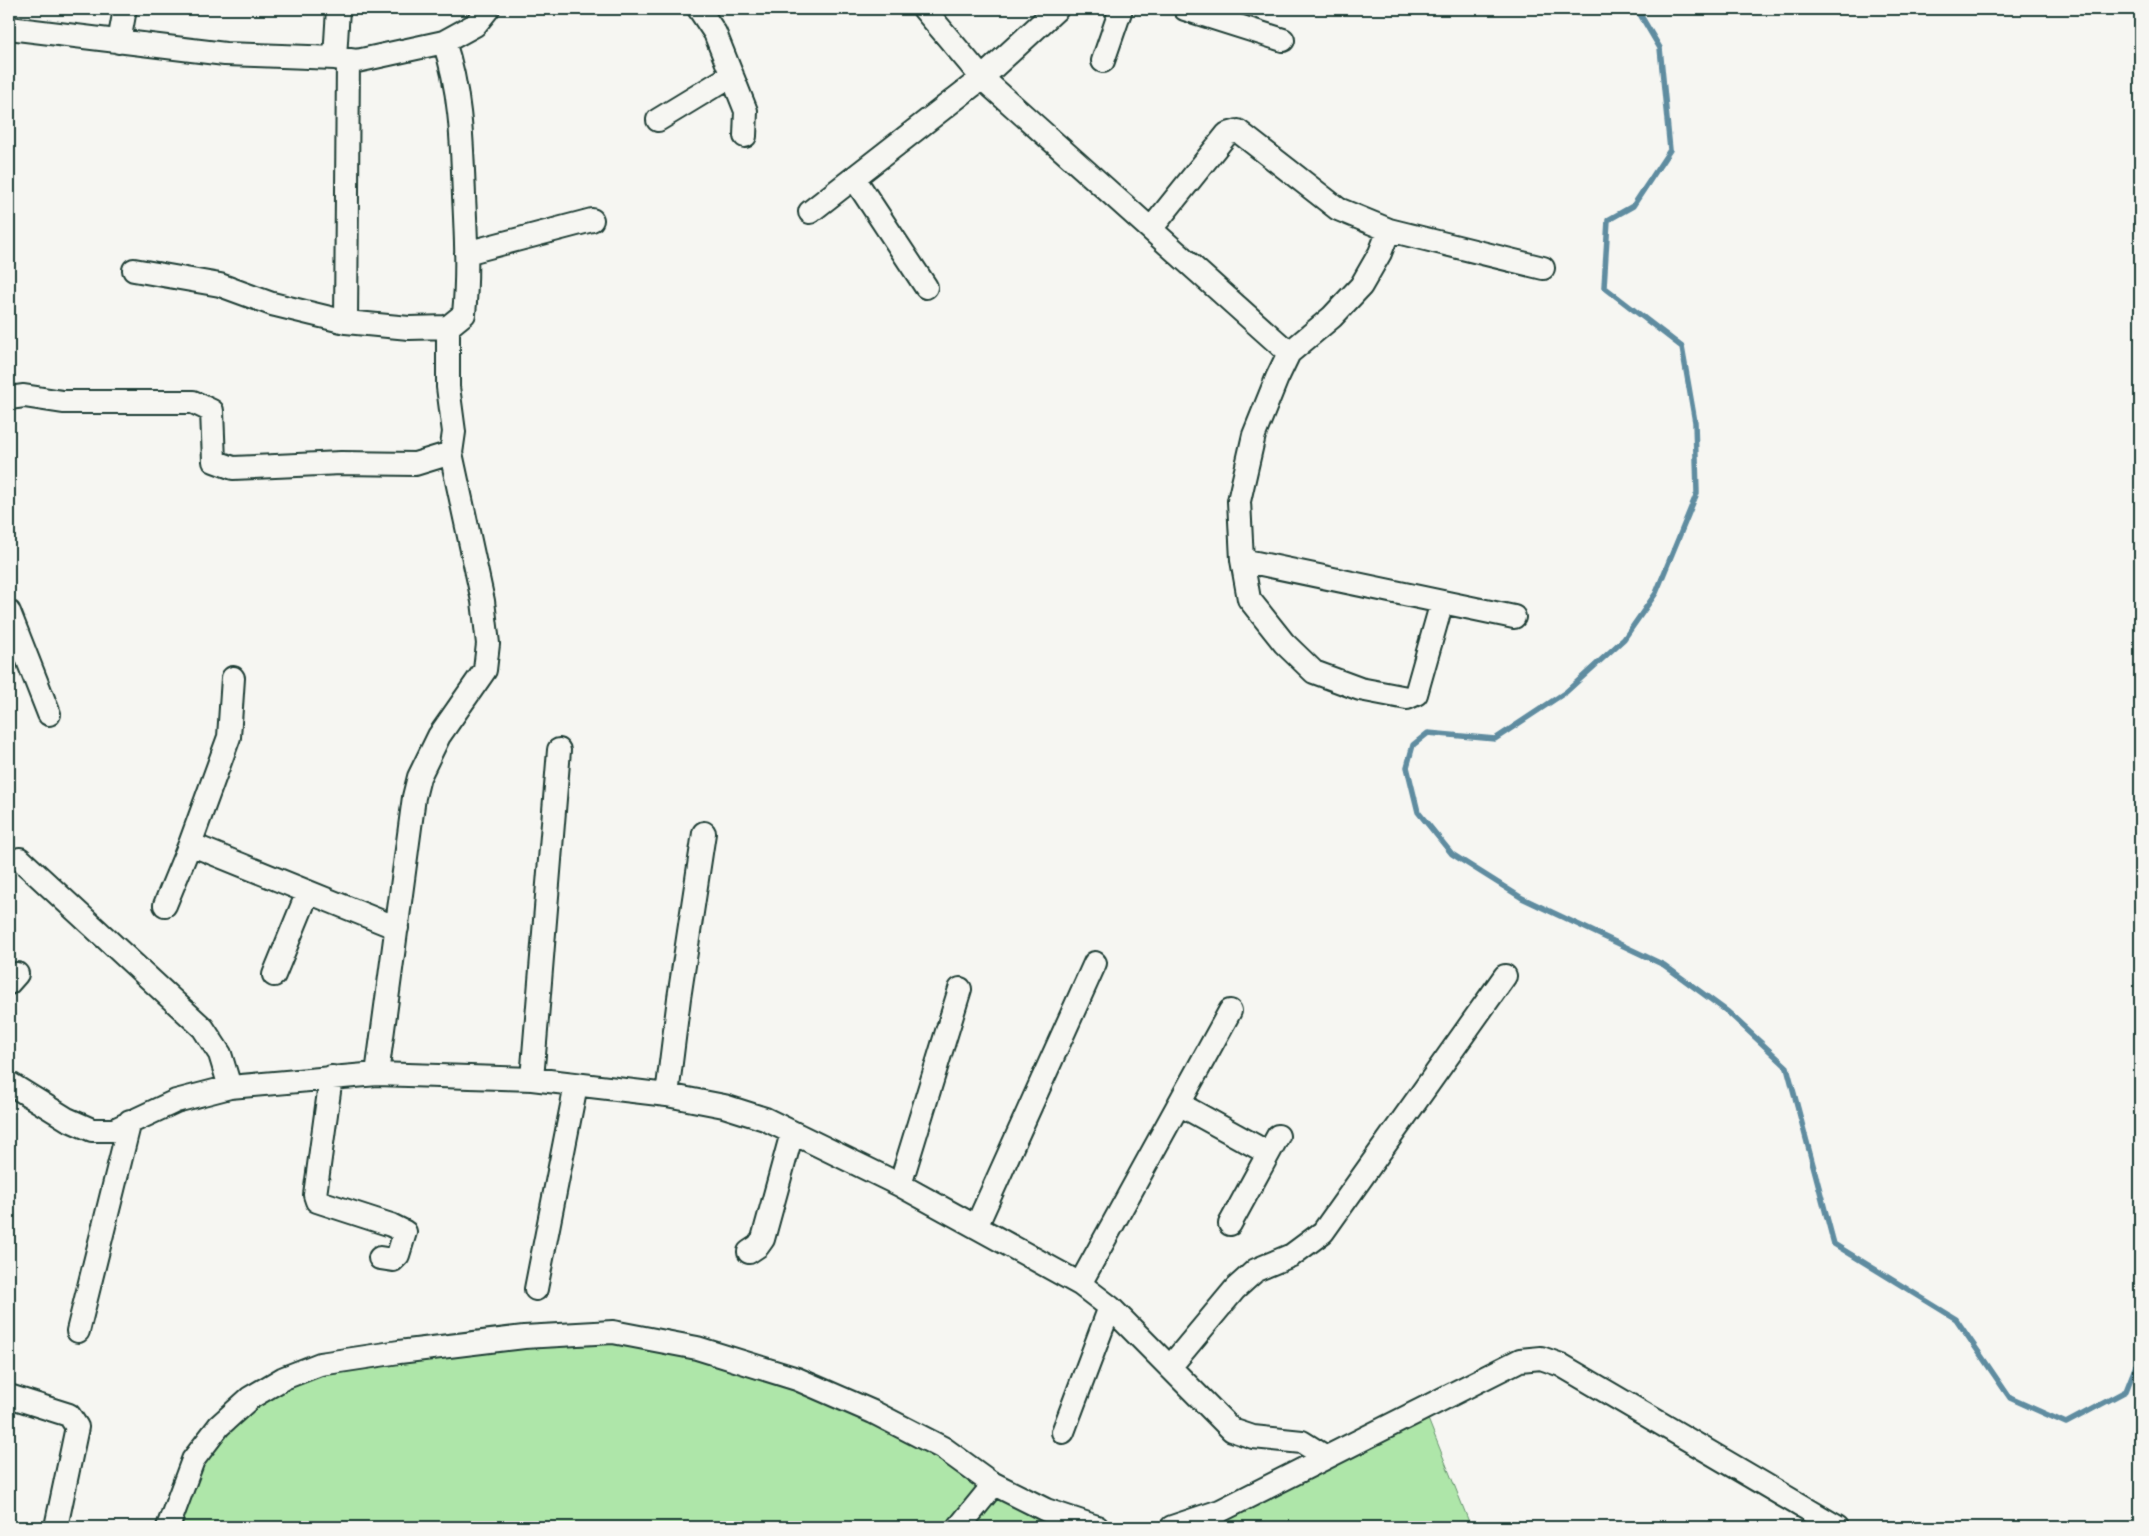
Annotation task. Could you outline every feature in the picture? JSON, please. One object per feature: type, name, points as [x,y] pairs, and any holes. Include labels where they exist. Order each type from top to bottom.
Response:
[{"type":"street","points":[[119,42],[125,9]]},
{"type":"street","points":[[338,9],[342,59],[346,322]]},
{"type":"street","points":[[9,28],[225,54],[357,61],[444,42],[475,26],[488,9]]},
{"type":"street","points":[[699,9],[715,33],[746,111],[745,136]]},
{"type":"street","points":[[924,9],[982,78],[1289,353]]},
{"type":"street","points":[[810,212],[982,78],[1057,9]]},
{"type":"street","points":[[1103,61],[1122,9]]},
{"type":"street","points":[[1184,9],[1283,40]]},
{"type":"street","points":[[134,270],[220,285],[272,304],[346,322],[409,328],[448,327],[464,314],[468,280],[462,136],[454,71],[444,42]]},
{"type":"street","points":[[658,120],[732,76]]},
{"type":"street","points":[[1150,229],[1227,134],[1238,131],[1338,209],[1388,230],[1543,268]]},
{"type":"street","points":[[854,178],[926,287]]},
{"type":"street","points":[[466,253],[592,220]]},
{"type":"street","points":[[1388,230],[1380,253],[1360,286],[1332,317],[1289,353],[1254,435],[1239,501],[1242,560],[1249,599],[1284,643],[1314,672],[1360,689],[1407,698],[1416,694],[1442,602]]},
{"type":"street","points":[[377,1074],[414,797],[419,777],[439,736],[485,670],[488,644],[483,601],[451,453],[454,432],[448,387],[448,327]]},
{"type":"street","points":[[9,398],[24,396],[63,402],[193,402],[212,410],[214,461],[233,468],[341,463],[415,464],[451,453]]},
{"type":"street","points":[[1242,560],[1514,617]]},
{"type":"street","points":[[9,612],[49,714]]},
{"type":"street","points":[[165,905],[190,844],[229,737],[233,678]]},
{"type":"street","points":[[532,1079],[559,750]]},
{"type":"street","points":[[667,1096],[679,998],[704,833]]},
{"type":"street","points":[[190,844],[397,928]]},
{"type":"street","points":[[20,859],[204,1028],[220,1054],[230,1087]]},
{"type":"street","points":[[274,975],[308,892]]},
{"type":"street","points":[[976,1227],[1095,963]]},
{"type":"street","points":[[1170,1367],[1235,1289],[1256,1270],[1292,1255],[1323,1232],[1505,976]]},
{"type":"street","points":[[900,1185],[960,989]]},
{"type":"street","points":[[1080,1284],[1230,1011]]},
{"type":"street","points":[[9,1083],[66,1119],[92,1130],[114,1130],[130,1121],[176,1102],[230,1087],[377,1074],[532,1079],[667,1096],[732,1109],[765,1119],[900,1185],[1080,1284],[1110,1307],[1232,1430],[1254,1436],[1302,1442],[1326,1457]]},
{"type":"street","points":[[331,1077],[315,1195],[317,1201],[391,1225],[405,1232],[398,1255],[393,1260],[380,1258]]},
{"type":"street","points":[[536,1289],[576,1085]]},
{"type":"street","points":[[1179,1104],[1273,1145],[1230,1224]]},
{"type":"street","points":[[78,1331],[130,1121]]},
{"type":"street","points":[[749,1252],[758,1246],[762,1240],[792,1133]]},
{"type":"street","points":[[1063,1432],[1110,1307]]},
{"type":"street","points":[[168,1527],[193,1460],[219,1426],[250,1398],[284,1378],[320,1364],[560,1334],[613,1332],[657,1339],[707,1351],[797,1379],[872,1412],[943,1448],[994,1484],[1046,1510],[1097,1527]]},
{"type":"street","points":[[1172,1527],[1220,1511],[1520,1360],[1541,1358],[1568,1370],[1837,1527]]},
{"type":"street","points":[[9,1396],[69,1415],[77,1427],[56,1527]]},
{"type":"street","points":[[958,1527],[994,1484]]},
{"type":"green space","points":[[612,1339],[676,1349],[799,1387],[1078,1527],[175,1527],[189,1489],[224,1430],[286,1385],[363,1364]]},
{"type":"green space","points":[[1426,1414],[1471,1527],[1193,1527]]},
{"type":"waterway","points":[[1637,9],[1660,48],[1670,150],[1633,206],[1608,220],[1604,287],[1682,347],[1695,422],[1697,493],[1656,593],[1624,639],[1566,692],[1495,739],[1428,733],[1413,745],[1407,767],[1418,812],[1452,854],[1522,898],[1664,965],[1728,1012],[1787,1067],[1834,1244],[1956,1319],[2010,1398],[2066,1423],[2126,1391],[2137,1363],[2140,1335]]}]
